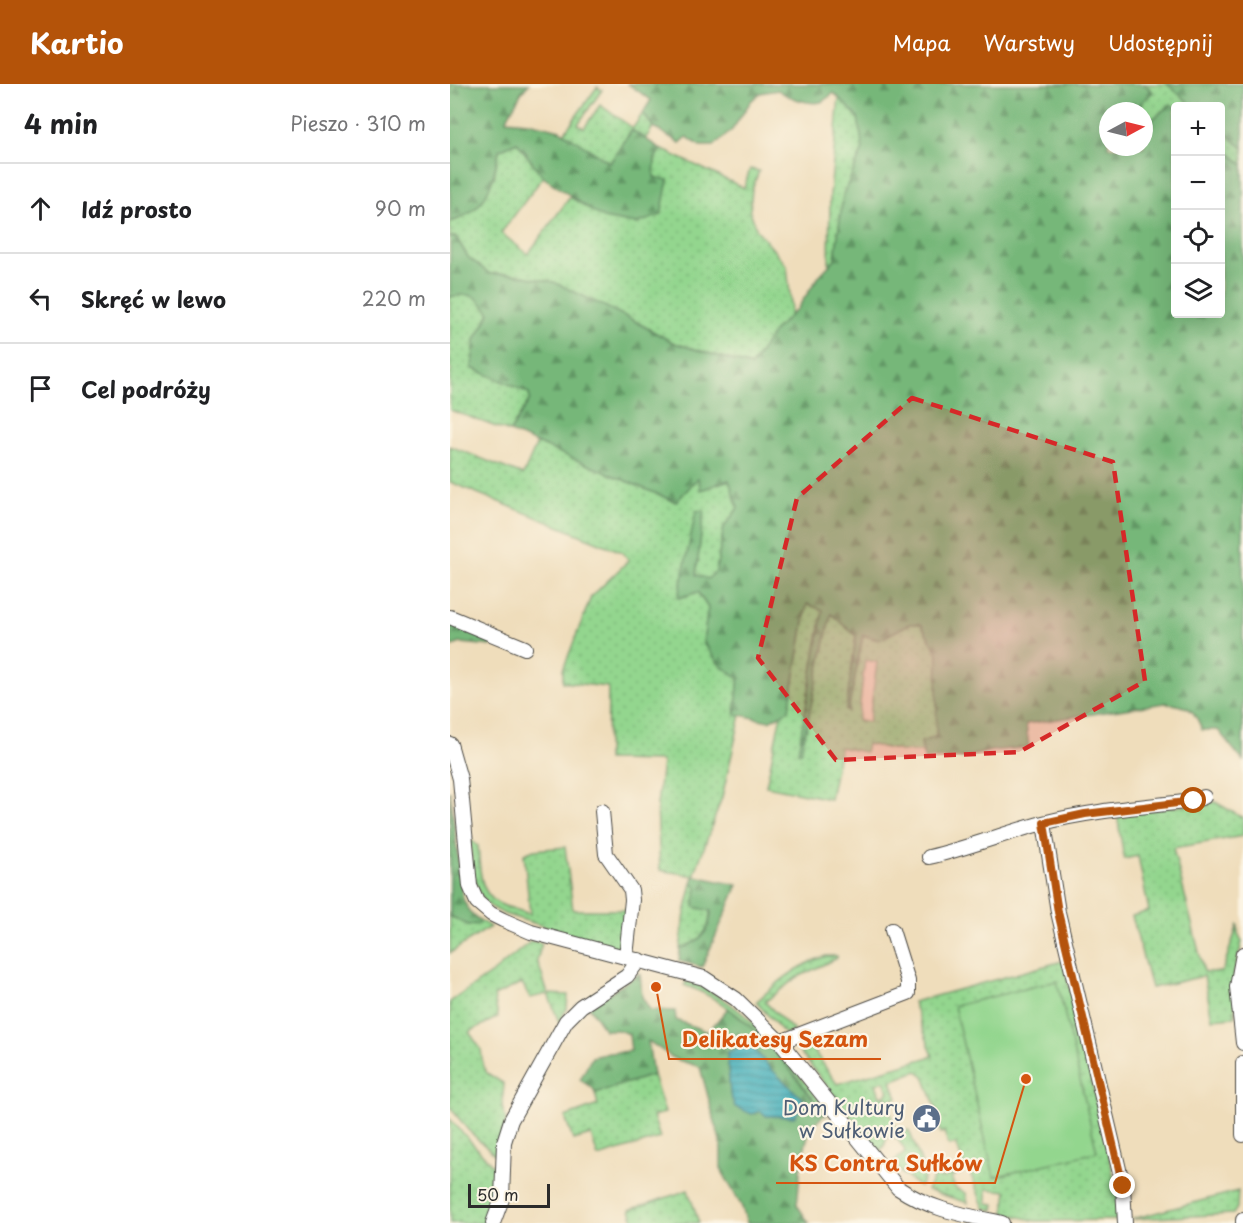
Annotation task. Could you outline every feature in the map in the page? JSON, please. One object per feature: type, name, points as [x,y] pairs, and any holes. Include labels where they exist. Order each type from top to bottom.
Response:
[{"type":"street","points":[[450,617],[525,648]]},
{"type":"street","points":[[450,744],[460,779],[470,886],[477,902],[491,915],[531,932],[704,978],[748,1010],[780,1042],[898,1188],[918,1201],[943,1210],[1002,1223]]},
{"type":"street","points":[[929,857],[1044,823],[1085,814],[1194,801],[1204,797]]},
{"type":"street","points":[[493,1223],[502,1199],[504,1142],[511,1120],[566,1021],[581,1006],[627,975],[633,959],[631,890],[606,854],[602,811]]},
{"type":"street","points":[[1044,823],[1058,912],[1123,1186],[1125,1223]]},
{"type":"street","points":[[780,1042],[908,993],[908,981],[892,930]]},
{"type":"street","points":[[1243,954],[1237,987],[1243,1043]]},
{"type":"street","points":[[1243,1063],[1243,1135]]},
{"type":"highlighted area","points":[[912,398],[1113,462],[1145,681],[1019,752],[836,760],[758,658],[797,498]]},
{"type":"green space","points":[[450,84],[529,84],[506,120],[528,122],[560,130],[610,163],[632,130],[661,149],[655,158],[654,177],[668,180],[661,215],[636,224],[603,218],[543,177],[517,142],[499,150],[494,174],[486,195],[480,203],[473,211],[450,222]]},
{"type":"green space","points":[[628,84],[1144,84],[1153,92],[1142,102],[1099,102],[1099,156],[1153,156],[1153,119],[1171,104],[1171,318],[1225,318],[1225,149],[1243,165],[1243,441],[1241,454],[1243,455],[1243,761],[1218,730],[1202,730],[1196,716],[1189,709],[1165,703],[1026,724],[1029,747],[991,751],[961,758],[924,759],[921,742],[936,737],[938,653],[921,624],[909,624],[879,640],[863,635],[848,712],[846,710],[856,636],[831,614],[801,752],[798,752],[823,610],[807,604],[789,710],[769,721],[735,714],[739,678],[721,666],[703,643],[708,608],[698,592],[678,598],[696,511],[704,510],[696,575],[708,579],[716,571],[724,527],[738,508],[729,480],[701,490],[698,478],[676,502],[510,432],[530,399],[529,393],[472,368],[475,340],[490,313],[473,296],[450,297],[450,237],[456,237],[468,257],[490,274],[513,274],[554,282],[629,318],[674,343],[751,366],[774,331],[797,309],[820,275],[835,259],[843,195],[863,149],[858,117],[834,93],[816,103],[798,100],[778,90],[760,93],[751,101],[732,130],[714,146],[700,146],[687,137],[680,143],[653,127],[643,113],[651,100]]},
{"type":"green space","points":[[1144,84],[1167,84],[1188,102],[1171,102],[1171,106],[1153,119],[1153,102],[1142,102],[1152,92]]},
{"type":"green space","points":[[1167,84],[1243,84],[1243,148],[1225,132],[1225,102],[1188,102]]},
{"type":"green space","points":[[597,87],[602,90],[578,124],[584,128],[600,105],[633,128],[643,113],[653,127],[646,139],[631,130],[610,163],[564,133]]},
{"type":"green space","points":[[839,97],[858,117],[863,149],[843,195],[835,259],[829,266],[830,195]]},
{"type":"green space","points":[[1225,133],[1243,148],[1243,165],[1225,149]]},
{"type":"green space","points":[[517,142],[543,177],[501,233],[528,254],[570,197],[604,218],[636,224],[668,180],[654,178],[655,158],[661,149],[744,188],[750,169],[759,171],[752,189],[750,211],[757,230],[787,266],[791,304],[790,316],[774,331],[752,366],[674,343],[629,318],[513,274],[490,274],[468,257],[456,237],[450,237],[450,222],[459,219],[494,177],[499,150]]},
{"type":"green space","points":[[467,293],[478,298],[490,313],[475,340],[472,368],[529,392],[530,399],[510,432],[450,410],[452,370],[450,368],[450,297]]},
{"type":"green space","points":[[537,443],[676,502],[698,477],[701,490],[729,479],[738,508],[724,527],[716,571],[708,579],[696,575],[704,510],[679,598],[698,592],[708,608],[703,643],[721,666],[739,678],[735,713],[741,715],[722,797],[694,876],[660,870],[657,806],[662,761],[607,760],[608,687],[563,682],[563,670],[591,597],[629,560],[622,552],[450,482],[450,446],[523,475]]},
{"type":"green space","points":[[807,604],[823,610],[798,752],[800,753],[831,613],[856,636],[846,710],[848,712],[863,635],[879,640],[909,624],[921,624],[938,653],[936,737],[922,742],[923,752],[901,751],[867,744],[865,752],[840,747],[830,799],[766,786],[781,714],[789,710]],"holes":[[[865,660],[877,662],[869,722],[858,721]]]},
{"type":"green space","points":[[450,622],[492,640],[491,646],[461,643],[450,647]]},
{"type":"green space","points":[[450,791],[463,899],[470,913],[481,921],[479,924],[468,925],[450,916]]},
{"type":"green space","points":[[1215,802],[1243,818],[1243,836],[1173,848],[1204,972],[1222,972],[1238,924],[1238,933],[1242,942],[1234,973],[1235,1017],[1212,1019],[1204,976],[1151,988],[1132,916],[1149,911],[1138,856],[1124,859],[1117,814]]},
{"type":"green space","points":[[470,839],[478,846],[481,878],[491,898],[502,905],[530,914],[524,854],[534,850],[565,847],[573,910],[628,910],[625,946],[618,949],[504,914],[487,904],[478,890],[472,865]]},
{"type":"green space","points":[[694,876],[738,885],[702,967],[679,961],[680,949],[698,940],[709,925],[711,911],[694,907],[697,888],[692,883]]},
{"type":"green space","points":[[692,883],[704,897],[710,911],[710,919],[704,934],[697,941],[680,949],[685,913]]},
{"type":"green space","points":[[450,916],[468,925],[479,924],[481,921],[490,927],[450,953]]},
{"type":"green space","points":[[531,941],[542,943],[537,960],[548,994],[530,998],[522,983],[494,996],[498,1017],[469,1032],[481,1049],[483,1066],[487,1073],[504,1084],[502,1107],[506,1121],[498,1154],[494,1154],[468,1130],[450,1107],[450,1002],[496,970]]},
{"type":"green space","points":[[826,956],[837,956],[837,958],[796,978],[765,1002],[794,1031],[785,1034],[756,1002],[797,969]]},
{"type":"green space","points":[[1063,961],[1121,1207],[1117,1220],[1036,1221],[1004,1213],[1007,1191],[987,1189],[987,1203],[995,1204],[994,1210],[984,1208],[969,1170],[951,1177],[955,1188],[966,1193],[968,1203],[927,1190],[937,1173],[940,1179],[965,1168],[956,1144],[949,1146],[944,1132],[941,1133],[935,1116],[938,1114],[924,1076],[917,1071],[891,1081],[897,1098],[888,1101],[886,1094],[889,1092],[884,1081],[876,1084],[880,1096],[884,1095],[896,1128],[909,1130],[924,1170],[924,1178],[920,1187],[890,1164],[905,1153],[896,1137],[887,1137],[879,1152],[793,1043],[805,1038],[837,1084],[933,1056],[913,1002]]},
{"type":"green space","points":[[640,973],[642,997],[650,1010],[675,1011],[676,1020],[708,1032],[728,1008],[758,1033],[825,1114],[810,1128],[801,1162],[797,1205],[809,1223],[747,1223],[742,1207],[721,1169],[721,1144],[700,1067],[675,1059],[648,1041],[653,1075],[595,1093],[593,1088],[580,1080],[592,1057],[631,1051],[629,1034],[618,1030],[605,1030],[589,1007]],"holes":[[[745,1046],[753,1048],[770,1068],[767,1116],[730,1094],[727,1052]]]},
{"type":"green space","points":[[687,981],[708,990],[746,1016],[778,1049],[822,1103],[827,1112],[826,1116],[781,1058],[746,1022],[727,1007],[684,985]]},
{"type":"green space","points":[[1057,981],[1097,1152],[994,1177],[954,1006]]},
{"type":"green space","points":[[548,994],[568,995],[567,1008],[559,1022]]},
{"type":"green space","points":[[653,1075],[665,1113],[653,1116],[660,1138],[598,1157],[591,1135],[573,1140],[565,1117],[598,1105],[595,1093]]},
{"type":"green space","points":[[450,1119],[495,1168],[496,1197],[486,1223],[450,1223]]},
{"type":"green space","points":[[688,1190],[699,1223],[635,1223],[630,1210]]},
{"type":"green space","points":[[1238,1191],[1237,1208],[1233,1214],[1132,1219]]},
{"type":"water","points":[[745,1046],[753,1048],[770,1068],[803,1099],[803,1106],[794,1117],[766,1116],[761,1111],[752,1114],[735,1107],[730,1094],[727,1052]]},
{"type":"place","name":"Delikatesy Sezam","points":[[656,987]]},
{"type":"place","name":"KS Contra Sułków","points":[[1026,1079]]},
{"type":"place","name":"Dom Kultury w Sułkowie","points":[[926,1119]]},
{"type":"route","points":[[1123,1186],[1058,912],[1044,823],[1085,814],[1194,801]]}]
